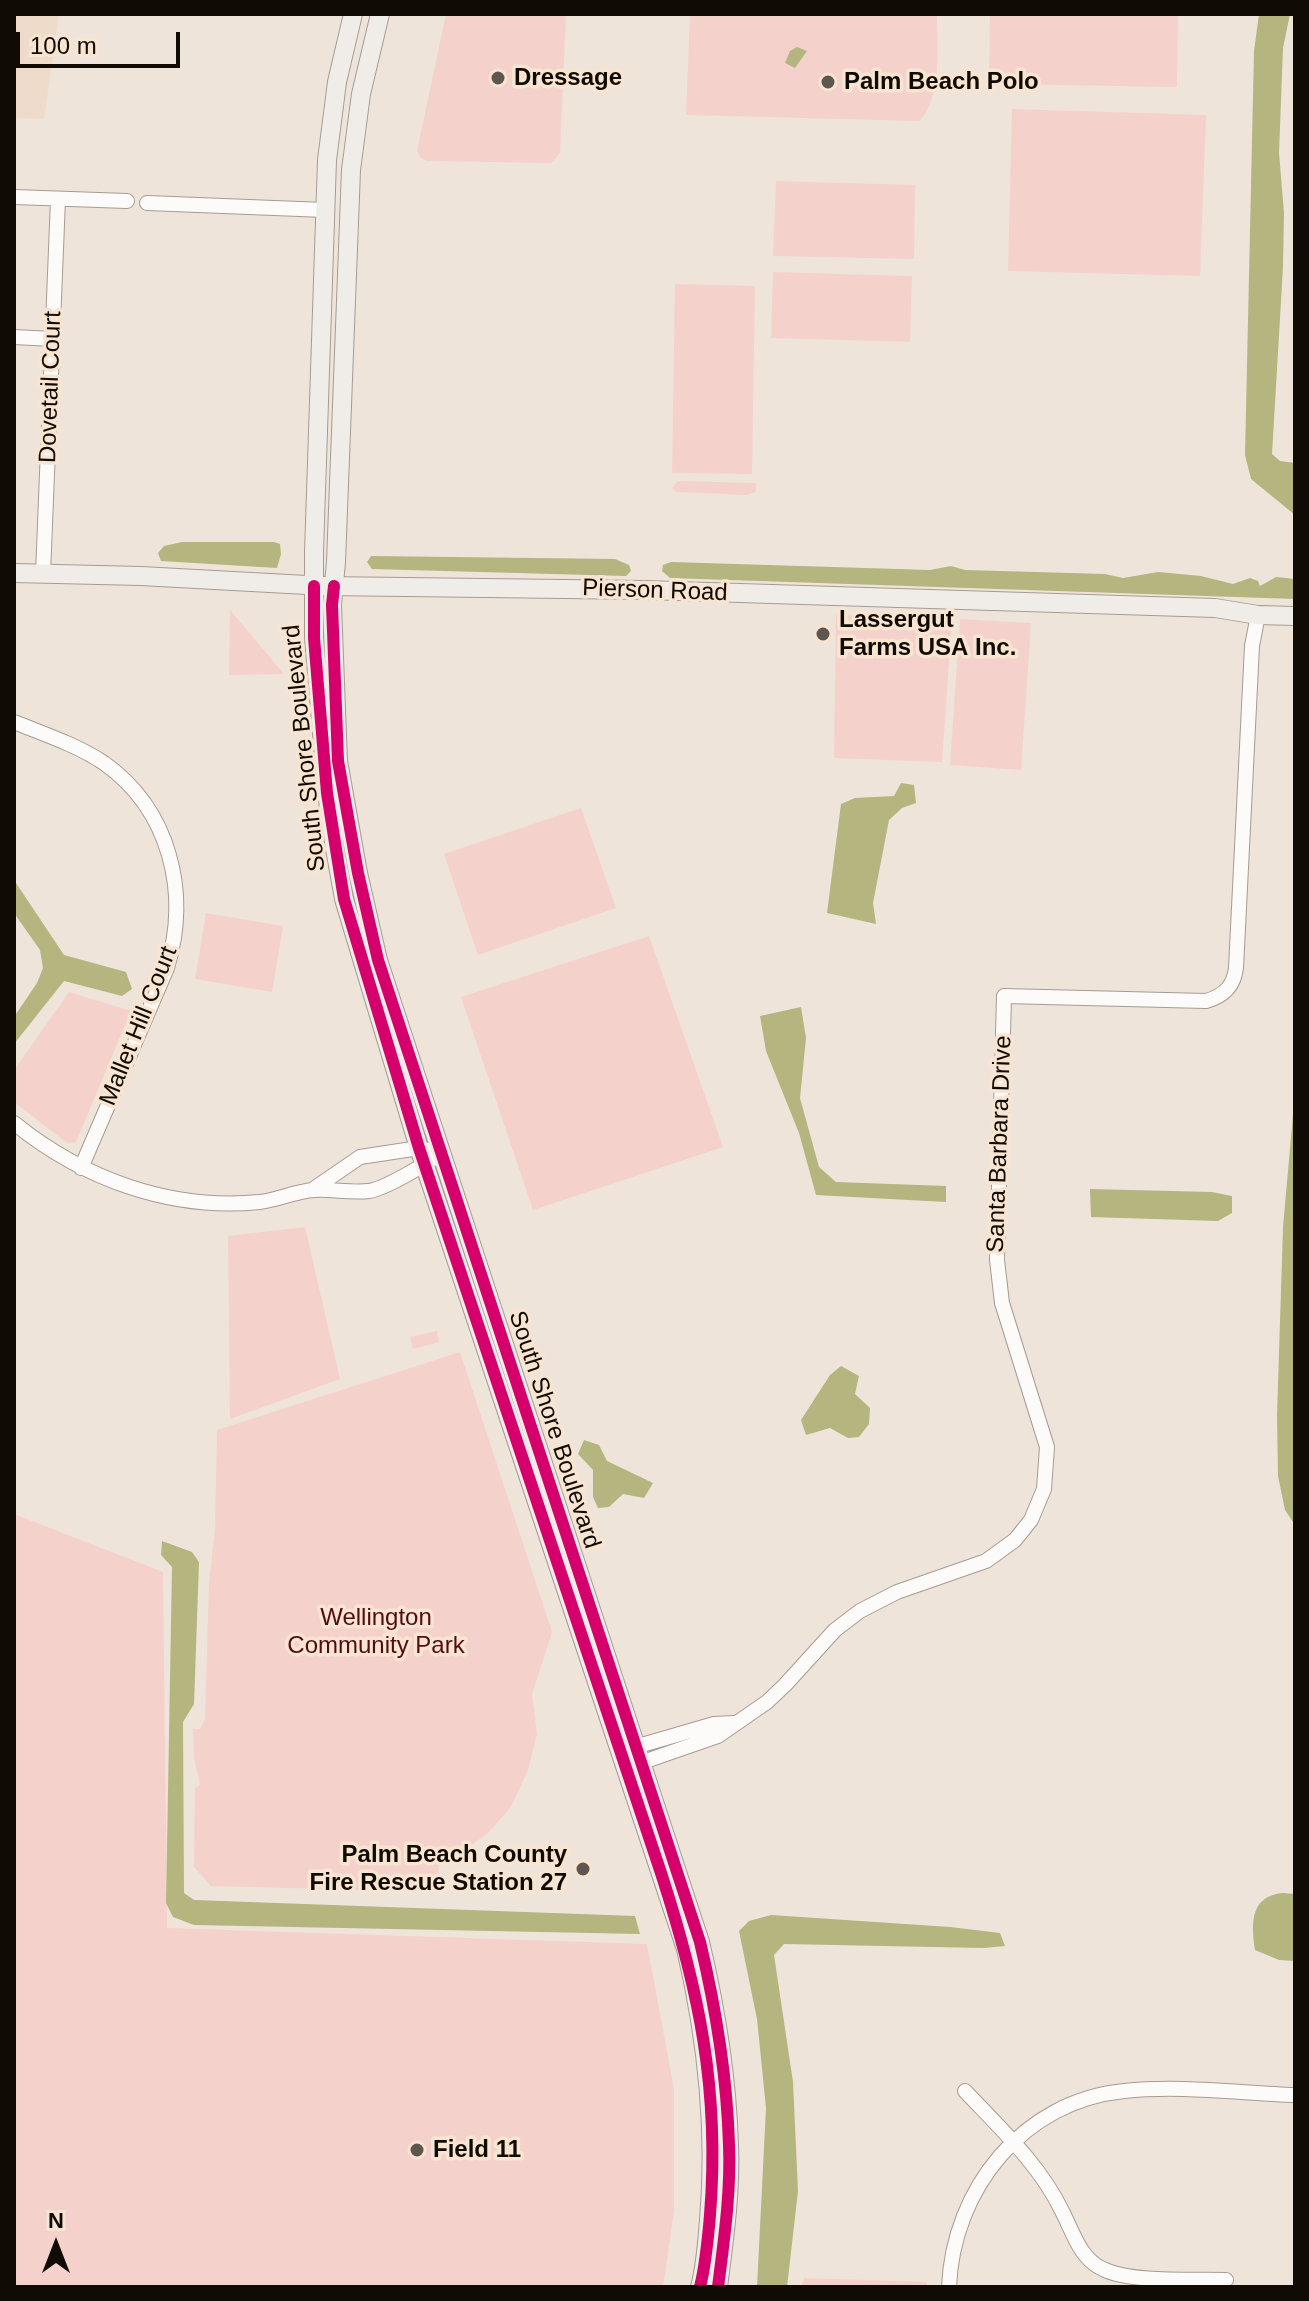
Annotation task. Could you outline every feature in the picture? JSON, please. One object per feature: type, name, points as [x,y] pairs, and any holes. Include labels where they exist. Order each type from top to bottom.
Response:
[{"type":"street","name":"South Shore Boulevard","points":[[353,14],[337,82],[326,176],[314,586],[314,638],[327,793],[341,887],[428,1156],[633,1757],[700,1942],[717,2015],[730,2148],[718,2287]]},
{"type":"street","name":"South Shore Boulevard","points":[[380,14],[357,116],[349,218],[332,605],[338,761],[358,873],[428,1156]]},
{"type":"street","points":[[326,176],[336,204],[349,218]]},
{"type":"street","points":[[14,197],[127,201]]},
{"type":"street","name":"Dovetail Court","points":[[43,574],[58,199]]},
{"type":"street","points":[[147,203],[325,210],[335,216],[348,245]]},
{"type":"street","points":[[14,337],[53,339]]},
{"type":"street","name":"Pierson Road","points":[[14,573],[141,576],[314,586],[645,590],[1215,608],[1258,615],[1295,616]]},
{"type":"street","name":"Santa Barbara Drive","points":[[633,1757],[718,1736],[774,1696],[847,1620],[874,1602],[970,1568],[1001,1553],[1021,1534],[1038,1505],[1047,1472],[1047,1447],[1002,1303],[997,1260],[1004,996],[1206,1001],[1221,995],[1232,983],[1236,968],[1252,646],[1258,615]]},
{"type":"street","name":"Mallet Hill Court","points":[[14,722],[83,751],[122,778],[148,808],[160,829],[169,851],[177,890],[175,937],[167,968],[81,1168]]},
{"type":"street","points":[[14,1123],[81,1168],[142,1191],[207,1202],[262,1201],[311,1190],[372,1191],[428,1156]]},
{"type":"street","points":[[311,1190],[360,1157],[428,1156]]},
{"type":"street","name":"South Shore Boulevard","points":[[633,1757],[686,1949],[702,2018],[708,2065],[714,2169],[706,2265],[700,2287]]},
{"type":"street","points":[[949,2287],[952,2249],[969,2201],[991,2165],[1013,2141],[1064,2108],[1096,2096],[1146,2089],[1295,2095]]},
{"type":"street","points":[[965,2091],[1013,2141],[1050,2188],[1090,2262],[1126,2276],[1226,2280]]},
{"type":"shaded area","points":[[14,14],[59,14],[44,119],[14,118]]},
{"type":"shaded area","points":[[1259,14],[1290,14],[1283,48],[1279,153],[1284,213],[1283,267],[1272,454],[1280,461],[1295,463],[1295,515],[1251,479],[1245,455],[1254,51]]},
{"type":"shaded area","points":[[797,47],[807,51],[795,68],[785,63],[790,51]]},
{"type":"shaded area","points":[[182,542],[274,542],[280,544],[281,554],[277,568],[161,561],[158,553],[164,546]]},
{"type":"shaded area","points":[[371,556],[615,559],[629,565],[631,571],[626,576],[372,569],[367,562]]},
{"type":"shaded area","points":[[671,562],[930,570],[951,566],[965,570],[1105,574],[1123,578],[1158,572],[1201,576],[1233,584],[1250,578],[1258,581],[1260,586],[1276,577],[1295,579],[1295,599],[670,578],[662,571],[663,565]]},
{"type":"shaded area","points":[[901,783],[914,785],[916,803],[902,808],[889,820],[873,903],[876,924],[827,913],[841,804],[855,798],[894,796]]},
{"type":"shaded area","points":[[14,880],[64,955],[126,972],[132,989],[122,996],[64,981],[14,1044],[14,1017],[37,983],[43,968],[40,950],[14,913]]},
{"type":"shaded area","points":[[801,1007],[806,1038],[800,1098],[819,1167],[836,1182],[946,1186],[946,1202],[816,1195],[799,1133],[766,1051],[760,1016]]},
{"type":"shaded area","points":[[1295,1052],[1295,1525],[1285,1510],[1278,1476],[1277,1416],[1283,1227],[1294,1103]]},
{"type":"shaded area","points":[[1090,1189],[1212,1192],[1232,1196],[1232,1213],[1218,1221],[1091,1217]]},
{"type":"shaded area","points":[[841,1366],[859,1376],[855,1394],[870,1408],[869,1424],[859,1437],[848,1438],[830,1428],[806,1435],[801,1420],[830,1375]]},
{"type":"shaded area","points":[[584,1440],[599,1445],[607,1461],[653,1483],[644,1498],[623,1494],[609,1507],[598,1508],[593,1497],[593,1470],[578,1454]]},
{"type":"shaded area","points":[[162,1541],[192,1552],[199,1562],[194,1704],[183,1722],[184,1893],[194,1900],[635,1916],[640,1934],[194,1925],[173,1917],[166,1903],[172,1567],[161,1555]]},
{"type":"shaded area","points":[[1283,1893],[1295,1894],[1295,1961],[1279,1960],[1255,1950],[1255,1912],[1264,1899]]},
{"type":"shaded area","points":[[771,1915],[1000,1933],[1005,1946],[784,1944],[774,1955],[793,2082],[798,2191],[787,2287],[757,2287],[766,2108],[757,2019],[739,1931],[749,1921]]},
{"type":"green space","name":"Dressage","points":[[446,14],[566,14],[560,153],[551,163],[427,161],[420,157],[417,151]]},
{"type":"green space","points":[[690,14],[937,14],[937,70],[932,97],[920,121],[686,115]]},
{"type":"green space","points":[[990,14],[1178,14],[1177,87],[989,84]]},
{"type":"green space","points":[[1012,109],[1206,115],[1200,276],[1008,271]]},
{"type":"green space","points":[[776,181],[915,185],[914,259],[773,256]]},
{"type":"green space","points":[[773,272],[912,276],[910,342],[771,338]]},
{"type":"green space","points":[[675,284],[755,286],[752,474],[672,473]]},
{"type":"green space","points":[[678,481],[756,483],[756,492],[747,495],[676,492],[672,488]]},
{"type":"green space","points":[[230,610],[284,674],[285,674],[229,675]]},
{"type":"green space","points":[[836,615],[952,619],[942,762],[834,758]]},
{"type":"green space","points":[[960,619],[1031,623],[1021,770],[950,765]]},
{"type":"green space","points":[[581,808],[616,908],[478,955],[444,854]]},
{"type":"green space","points":[[206,913],[283,926],[272,992],[195,979]]},
{"type":"green space","points":[[649,936],[723,1147],[533,1210],[461,997]]},
{"type":"green space","points":[[69,992],[131,1011],[76,1142],[67,1143],[14,1102],[14,1070]]},
{"type":"green space","points":[[305,1227],[340,1379],[230,1419],[228,1236]]},
{"type":"green space","points":[[437,1331],[439,1342],[413,1349],[410,1337]]},
{"type":"green space","name":"Wellington Community Park","points":[[460,1352],[552,1632],[532,1694],[537,1734],[528,1770],[511,1807],[487,1834],[464,1850],[439,1861],[438,1892],[211,1886],[194,1867],[195,1788],[200,1785],[194,1758],[193,1729],[200,1729],[205,1719],[217,1430]]},
{"type":"green space","name":"Field 11","points":[[14,1514],[163,1572],[167,1928],[647,1944],[674,2089],[674,2211],[663,2287],[14,2287]]},
{"type":"green space","points":[[804,2278],[927,2282],[927,2287],[801,2287]]},
{"type":"cycle path","points":[[314,586],[314,638],[327,793],[344,899],[419,1148],[661,1873],[696,2000],[704,2041],[712,2125],[710,2215],[700,2287]]},
{"type":"cycle path","points":[[334,586],[332,605],[338,761],[358,873],[378,960],[706,1967],[723,2068],[729,2145],[728,2198],[718,2287]]},
{"type":"place","name":"Dressage","points":[[498,78]]},
{"type":"place","name":"Palm Beach Polo","points":[[828,82]]},
{"type":"place","name":"Lassergut Farms USA Inc.","points":[[823,634]]},
{"type":"place","name":"Palm Beach County Fire Rescue Station 27","points":[[583,1869]]},
{"type":"place","name":"Field 11","points":[[417,2150]]}]
